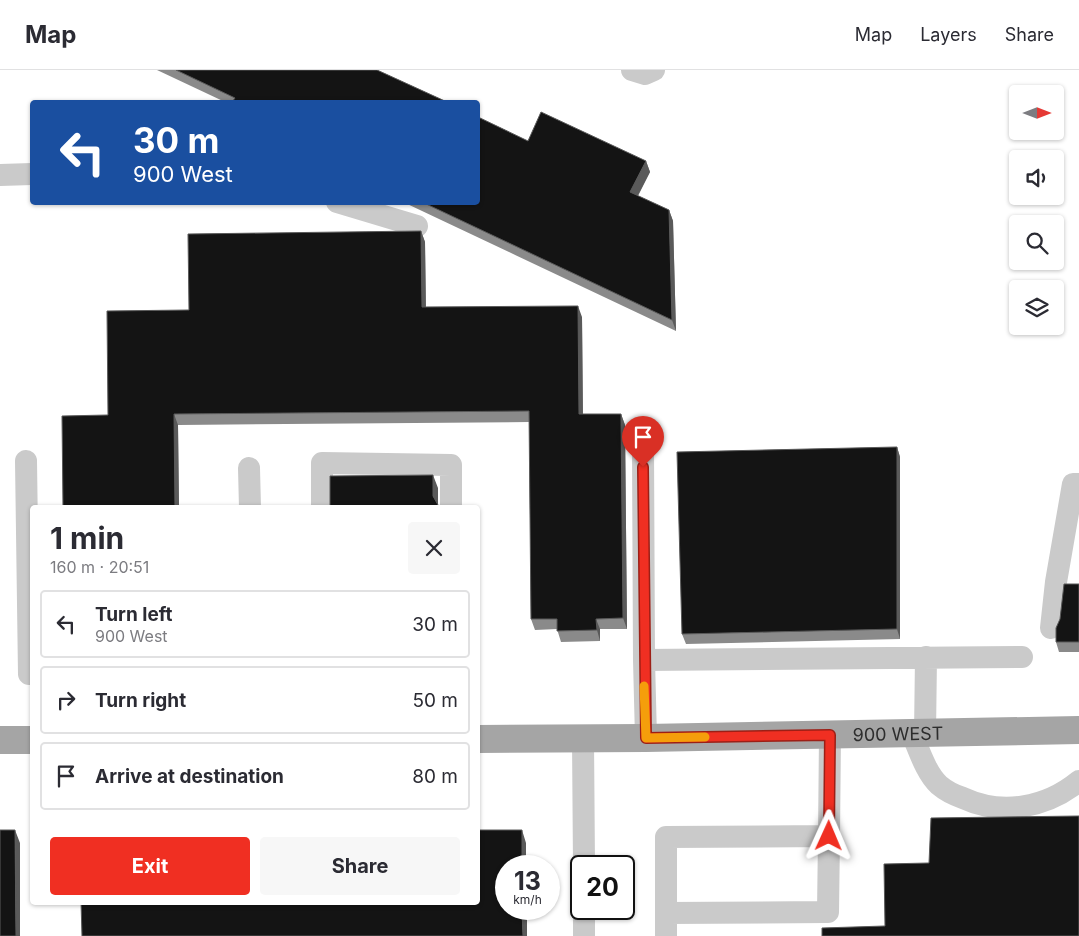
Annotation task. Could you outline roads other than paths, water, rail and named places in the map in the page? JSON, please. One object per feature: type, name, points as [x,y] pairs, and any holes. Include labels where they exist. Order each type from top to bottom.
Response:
[{"type":"main road","name":"900 WEST","points":[[480,739],[918,734],[1079,730]]},
{"type":"main road","points":[[0,740],[30,740]]},
{"type":"street","points":[[632,70],[644,74],[654,70]]},
{"type":"street","points":[[0,175],[30,174]]},
{"type":"street","points":[[346,205],[417,226]]},
{"type":"street","points":[[643,447],[646,738]]},
{"type":"street","points":[[26,461],[30,674]]},
{"type":"street","points":[[322,505],[322,463],[451,465],[451,505]]},
{"type":"street","points":[[249,468],[250,505]]},
{"type":"street","points":[[1051,628],[1056,582],[1073,484],[1079,484]]},
{"type":"street","points":[[926,657],[918,734],[930,773],[938,784],[952,794],[986,807],[1013,808],[1028,806],[1058,795],[1079,781]]},
{"type":"street","points":[[644,660],[1022,657]]},
{"type":"street","points":[[666,912],[828,912],[830,735]]},
{"type":"street","points":[[583,739],[584,855]]},
{"type":"street","points":[[666,936],[666,837],[829,836]]},
{"type":"street","points":[[584,920],[584,936]]}]
